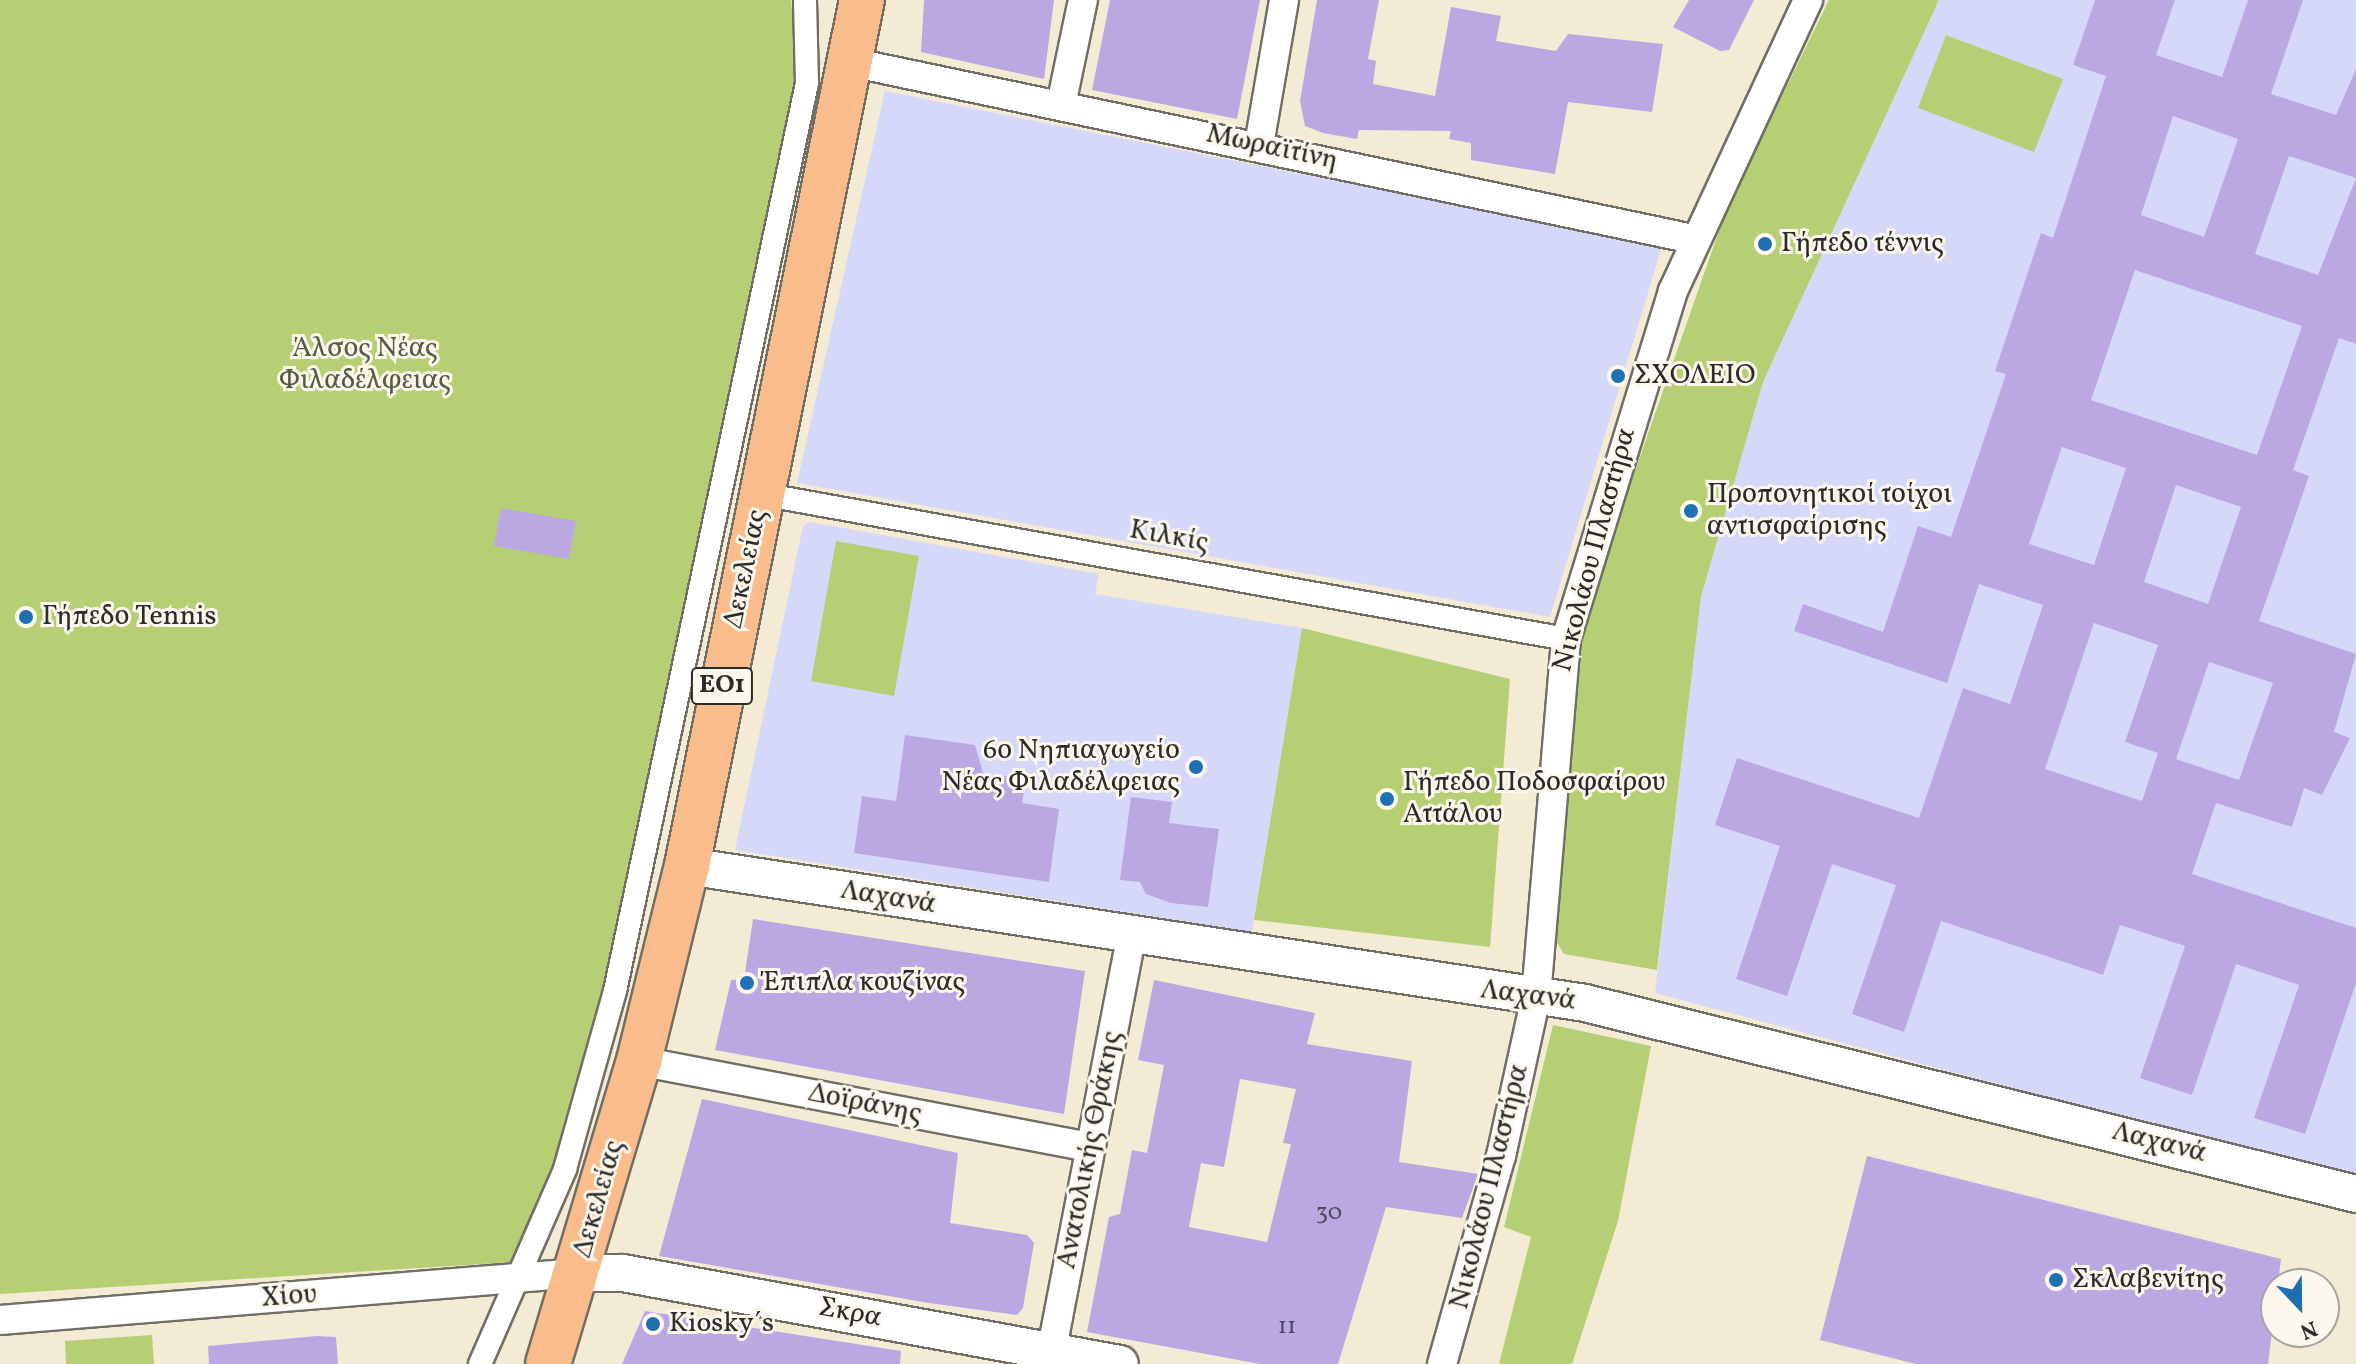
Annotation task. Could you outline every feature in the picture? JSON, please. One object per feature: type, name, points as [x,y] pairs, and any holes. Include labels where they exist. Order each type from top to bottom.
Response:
[{"type":"main road","name":"Δεκελείας","points":[[548,1364],[578,1273],[639,1061],[687,866],[862,0]]},
{"type":"street","points":[[480,1364],[581,1124],[615,991],[807,83],[805,0]]},
{"type":"street","points":[[1061,105],[1083,0]]},
{"type":"street","points":[[1259,145],[1284,0]]},
{"type":"street","name":"Νικολάου Πλαστήρα","points":[[1442,1364],[1501,1156],[1536,997],[1566,639],[1640,383],[1693,239],[1808,0]]},
{"type":"street","name":"Μωραϊτίνη","points":[[850,62],[1259,145],[1693,239]]},
{"type":"street","name":"Κιλκίς","points":[[761,494],[1566,639]]},
{"type":"street","name":"Λαχανά","points":[[687,866],[1131,937],[1536,997],[1761,1044],[2356,1194]]},
{"type":"street","name":"Ανατολικής Θράκης","points":[[1051,1356],[1131,937]]},
{"type":"street","name":"Δοϊράνης","points":[[639,1061],[1090,1147]]},
{"type":"street","name":"Χίου","points":[[0,1320],[578,1273]]},
{"type":"street","name":"Σκρα","points":[[578,1273],[623,1273],[1051,1356],[1120,1364]]},
{"type":"shaded area","points":[[1939,0],[2356,0],[2356,1179],[1655,993],[1701,597],[1763,382]]},
{"type":"shaded area","points":[[885,91],[1662,246],[1550,617],[797,483]]},
{"type":"shaded area","points":[[810,522],[1099,574],[1095,594],[1302,628],[1252,932],[735,850],[803,526]]},
{"type":"green space","name":"Άλσος Νέας Φιλαδέλφειας","points":[[0,0],[791,0],[798,82],[603,1009],[565,1145],[514,1262],[0,1294]]},
{"type":"green space","points":[[1829,0],[1939,0],[1763,382],[1701,597],[1657,970],[1564,954],[1554,938],[1585,614],[1727,208]]},
{"type":"green space","points":[[1946,35],[2063,79],[2034,152],[1918,108]]},
{"type":"green space","points":[[836,541],[919,556],[894,696],[811,681]]},
{"type":"green space","name":"Γήπεδο Ποδοσφαίρου Αττάλου","points":[[1302,628],[1510,679],[1490,947],[1254,920]]},
{"type":"green space","points":[[1553,1025],[1651,1046],[1618,1221],[1572,1364],[1499,1364],[1531,1237],[1504,1227]]},
{"type":"green space","points":[[152,1335],[154,1364],[66,1364],[65,1341]]},
{"type":"building","points":[[924,0],[1054,0],[1044,79],[921,52]]},
{"type":"building","points":[[1110,0],[1260,0],[1237,119],[1092,90]]},
{"type":"building","points":[[1317,0],[1379,0],[1368,59],[1376,61],[1373,84],[1435,96],[1451,7],[1501,16],[1496,41],[1556,51],[1568,34],[1663,44],[1652,112],[1568,102],[1555,174],[1471,160],[1471,143],[1449,139],[1451,131],[1359,130],[1357,139],[1323,133],[1305,126],[1300,101]]},
{"type":"building","points":[[1689,0],[1754,0],[1729,50],[1720,51],[1673,27]]},
{"type":"building","points":[[2095,0],[2175,0],[2156,55],[2222,77],[2248,0],[2303,0],[2271,94],[2336,115],[2356,69],[2356,178],[2356,344],[2339,338],[2293,470],[2309,476],[2259,621],[2356,654],[2334,732],[2350,738],[2322,795],[2304,788],[2292,827],[2216,803],[2192,874],[2356,928],[2356,983],[2305,1134],[2254,1118],[2299,985],[2236,964],[2192,1095],[2140,1078],[2185,946],[2120,925],[2103,975],[1941,921],[1904,1032],[1852,1014],[1896,885],[1832,864],[1787,996],[1736,979],[1780,846],[1715,825],[1737,758],[1919,818],[1963,688],[2010,704],[2043,605],[1979,584],[1947,683],[1794,631],[1803,604],[1883,632],[1918,526],[1951,537],[2006,374],[1995,371],[2041,233],[2053,238],[2106,76],[2073,65]],"holes":[[[2173,116],[2238,139],[2204,237],[2141,215]],[[2289,156],[2356,178],[2318,275],[2255,254]],[[2135,270],[2302,326],[2257,455],[2091,400]],[[2062,447],[2126,468],[2094,565],[2029,544]],[[2176,485],[2241,507],[2208,604],[2144,582]],[[2094,623],[2158,645],[2125,742],[2158,753],[2142,801],[2045,769]],[[2209,662],[2273,683],[2239,780],[2176,759]]]},
{"type":"building","points":[[501,508],[576,521],[569,559],[494,546]]},
{"type":"building","points":[[905,735],[975,745],[983,773],[1026,779],[1022,803],[1059,809],[1049,882],[854,853],[862,796],[896,801]]},
{"type":"building","points":[[1131,797],[1172,802],[1169,823],[1219,829],[1208,907],[1171,903],[1146,894],[1140,882],[1120,880]]},
{"type":"building","points":[[753,919],[1085,971],[1064,1114],[715,1050],[731,980],[744,979]]},
{"type":"building","points":[[1154,980],[1315,1013],[1307,1044],[1412,1061],[1399,1162],[1478,1174],[1462,1218],[1386,1207],[1338,1364],[1260,1364],[1087,1332],[1109,1217],[1120,1214],[1132,1150],[1147,1153],[1164,1065],[1138,1060]],"holes":[[[1240,1079],[1296,1089],[1283,1143],[1291,1144],[1267,1242],[1189,1227],[1201,1163],[1224,1167]]]},
{"type":"building","points":[[702,1099],[958,1153],[950,1223],[1027,1235],[1034,1243],[1023,1308],[1017,1315],[929,1303],[659,1256]]},
{"type":"building","name":"Σκλαβενίτης","points":[[1867,1156],[2281,1259],[2280,1268],[2260,1268],[2260,1348],[2270,1348],[2268,1364],[1916,1364],[1820,1340]]},
{"type":"building","points":[[645,1311],[901,1351],[900,1364],[622,1364]]},
{"type":"building","points":[[336,1337],[338,1364],[209,1364],[208,1346]]},
{"type":"place","name":"Γήπεδο τέννις","points":[[1765,244]]},
{"type":"place","name":"ΣΧΟΛΕΙΟ","points":[[1618,376]]},
{"type":"place","name":"Προπονητικοί τοίχοι αντισφαίρισης","points":[[1691,511]]},
{"type":"place","name":"Γήπεδο Tennis","points":[[26,617]]},
{"type":"place","name":"6ο Νηπιαγωγείο Νέας Φιλαδέλφειας","points":[[1196,767]]},
{"type":"place","name":"Γήπεδο Ποδοσφαίρου Αττάλου","points":[[1387,799]]},
{"type":"place","name":"Έπιπλα κουζίνας","points":[[747,983]]},
{"type":"place","name":"Σκλαβενίτης","points":[[2056,1280]]},
{"type":"place","name":"Kiosky´s","points":[[653,1324]]}]
